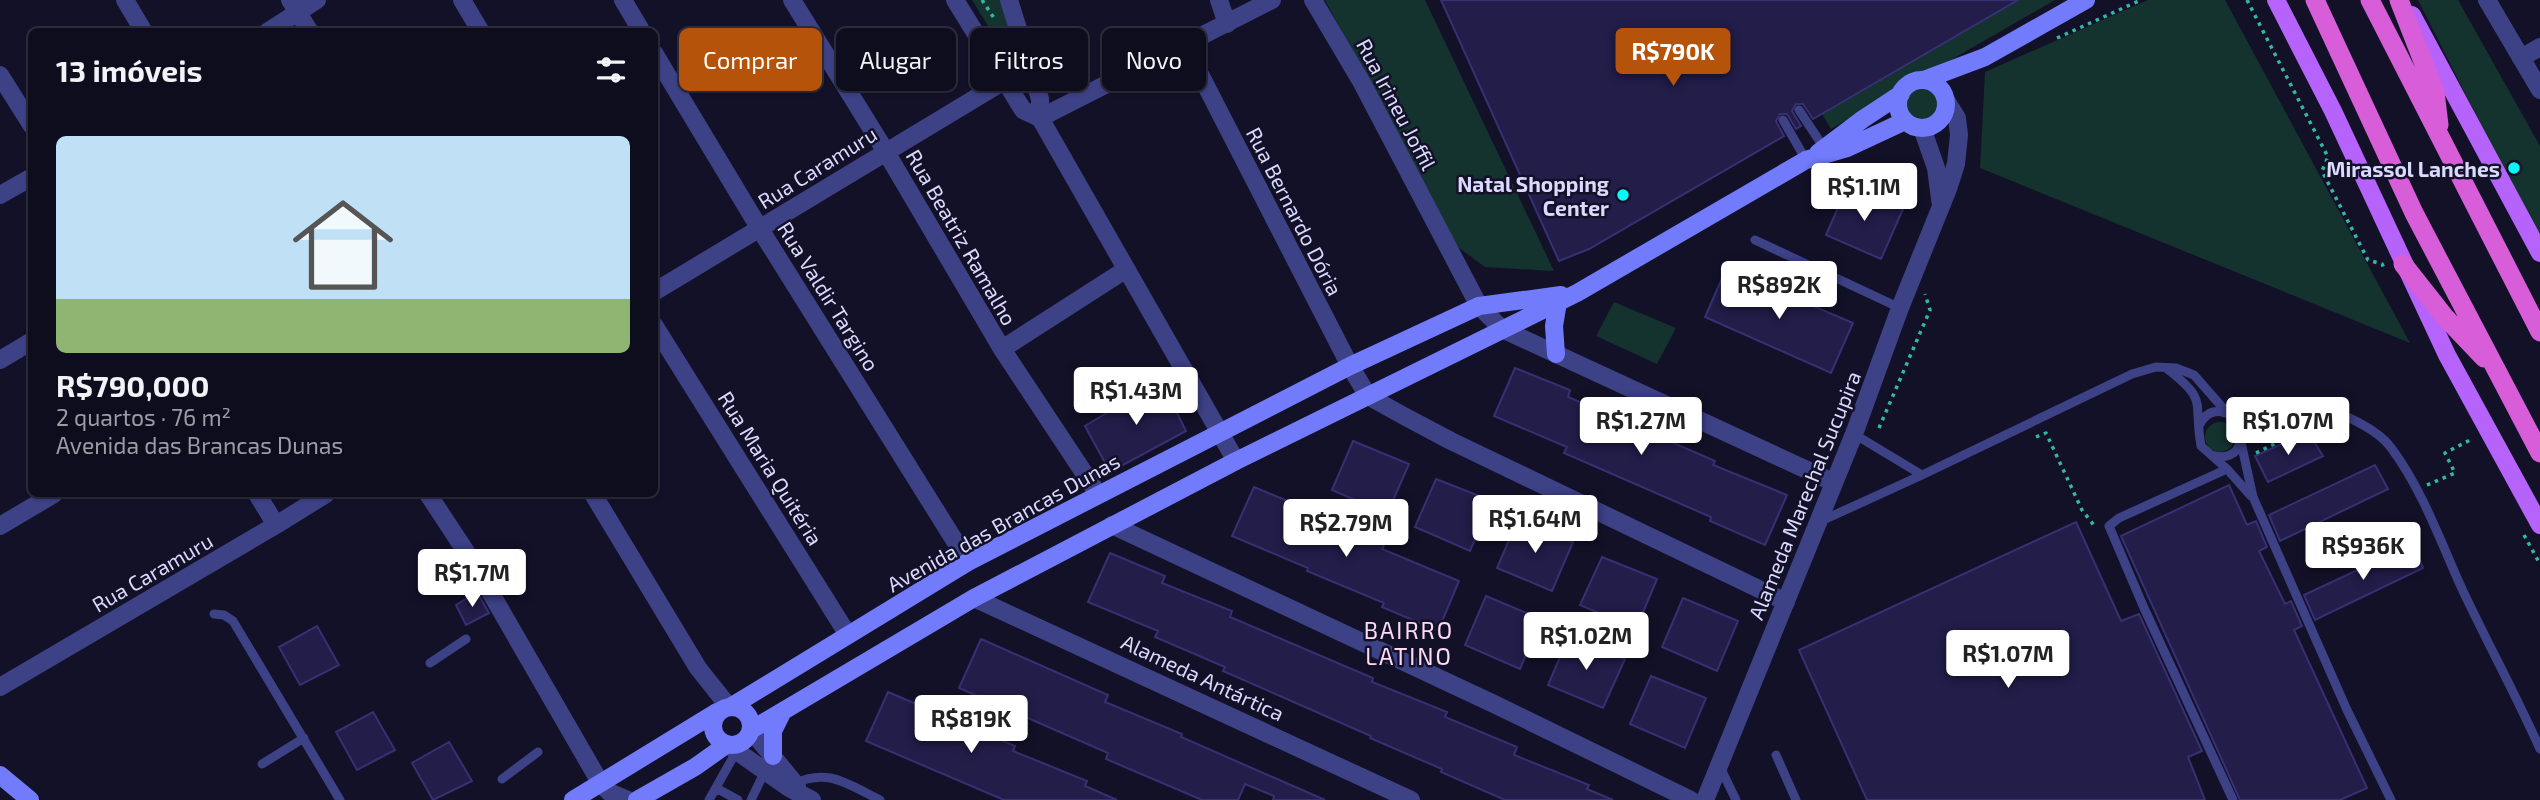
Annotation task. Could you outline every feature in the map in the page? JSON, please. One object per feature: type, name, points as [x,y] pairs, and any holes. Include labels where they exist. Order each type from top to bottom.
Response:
[{"type":"highway","points":[[2315,0],[2414,213],[2540,453]]},
{"type":"highway","points":[[2370,0],[2540,332]]},
{"type":"highway","points":[[2402,0],[2435,92],[2440,136]]},
{"type":"highway","points":[[2403,264],[2444,316],[2499,373]]},
{"type":"main road","points":[[1985,57],[1945,97],[1943,117],[1938,123],[1914,125],[1899,111],[1901,94],[1912,83],[1985,57],[2086,0]]},
{"type":"main road","points":[[2276,0],[2333,111],[2447,355],[2540,525]]},
{"type":"main road","points":[[2402,0],[2540,253]]},
{"type":"main road","points":[[1924,80],[1935,84],[1945,97]]},
{"type":"main road","name":"Avenida das Brancas Dunas","points":[[751,730],[974,598],[1112,524],[1577,293],[1815,154],[1901,94]]},
{"type":"main road","name":"Avenida das Brancas Dunas","points":[[1815,154],[1847,148],[1914,125]]},
{"type":"main road","name":"Avenida das Brancas Dunas","points":[[573,800],[968,562],[1350,366],[1479,306],[1577,293]]},
{"type":"main road","points":[[1556,354],[1554,326],[1558,302]]},
{"type":"main road","points":[[637,800],[730,747],[740,744],[749,736],[751,730],[747,713],[724,709],[712,723],[712,729],[717,740],[730,747]]},
{"type":"main road","points":[[769,764],[773,731],[783,711]]},
{"type":"main road","points":[[0,775],[30,800]]},
{"type":"street","points":[[125,0],[142,28]]},
{"type":"street","points":[[271,28],[294,6],[317,0]]},
{"type":"street","points":[[462,0],[479,28]]},
{"type":"street","points":[[623,0],[640,28]]},
{"type":"street","name":"Rua Beatriz Ramalho","points":[[792,0],[886,152],[1002,349],[1098,494]]},
{"type":"street","points":[[955,0],[972,28]]},
{"type":"street","points":[[1010,0],[1040,99],[1040,118],[1236,461]]},
{"type":"street","points":[[1219,0],[1227,24]]},
{"type":"street","points":[[1206,34],[1272,0]]},
{"type":"street","name":"Rua Irineu Joffil","points":[[1313,0],[1362,83],[1479,306],[1502,329]]},
{"type":"street","points":[[2487,0],[2540,90]]},
{"type":"street","points":[[294,6],[308,28]]},
{"type":"street","points":[[2522,58],[2540,47]]},
{"type":"street","name":"Rua Valdir Targino","points":[[658,60],[760,229],[968,562]]},
{"type":"street","points":[[0,75],[28,120]]},
{"type":"street","name":"Rua Bernardo Dória","points":[[1206,86],[1368,396]]},
{"type":"street","points":[[1040,118],[1102,87]]},
{"type":"street","name":"Rua Caramuru","points":[[658,290],[987,91]]},
{"type":"street","points":[[1011,91],[1023,110],[1040,118]]},
{"type":"street","name":"Alameda Marechal Sucupira","points":[[1705,800],[1854,434],[1956,164],[1959,139],[1957,118],[1945,97]]},
{"type":"street","name":"Alameda Marechal Sucupira","points":[[1914,125],[1936,168],[1941,205]]},
{"type":"street","points":[[0,195],[28,179]]},
{"type":"street","points":[[1002,349],[1125,270]]},
{"type":"street","points":[[1502,329],[1833,482]]},
{"type":"street","name":"Rua Maria Quitéria","points":[[658,331],[848,635]]},
{"type":"street","points":[[0,360],[28,343]]},
{"type":"street","points":[[1368,396],[1451,441],[1786,602]]},
{"type":"street","points":[[0,526],[49,497]]},
{"type":"street","points":[[259,497],[276,525]]},
{"type":"street","name":"Rua Caramuru","points":[[0,687],[321,497]]},
{"type":"street","points":[[430,497],[474,564],[601,784],[609,792],[628,800]]},
{"type":"street","points":[[595,497],[707,682],[716,688],[724,709]]},
{"type":"street","points":[[1112,524],[1691,800]]},
{"type":"street","name":"Alameda Antártica","points":[[974,598],[1411,800]]},
{"type":"street","points":[[751,730],[769,764]]},
{"type":"street","points":[[730,747],[769,764],[801,792]]},
{"type":"lane","points":[[1799,110],[1815,154]]},
{"type":"lane","points":[[1783,120],[1815,154]]},
{"type":"lane","points":[[1755,240],[1900,308]]},
{"type":"lane","points":[[1817,523],[2132,374],[2156,367],[2176,368],[2194,375],[2236,424],[2253,497],[2347,710],[2391,800]]},
{"type":"lane","points":[[2165,369],[2183,382],[2197,400],[2201,446],[2253,497]]},
{"type":"lane","points":[[2236,424],[2291,408],[2310,408],[2337,412],[2386,441],[2416,487],[2540,748]]},
{"type":"lane","points":[[2199,425],[2203,418],[2216,411],[2230,416]]},
{"type":"lane","points":[[1854,434],[1922,475]]},
{"type":"lane","points":[[2209,455],[2229,456],[2237,450],[2241,438]]},
{"type":"lane","points":[[2227,469],[2119,518],[2109,526],[2233,800]]},
{"type":"lane","points":[[214,614],[223,615],[233,621],[340,800]]},
{"type":"lane","points":[[430,663],[466,639]]},
{"type":"lane","points":[[262,764],[304,738]]},
{"type":"lane","points":[[709,800],[730,747]]},
{"type":"lane","points":[[502,779],[538,752]]},
{"type":"lane","points":[[1776,755],[1796,800]]},
{"type":"lane","points":[[751,800],[769,764]]},
{"type":"lane","points":[[1719,765],[1735,800]]},
{"type":"lane","points":[[801,792],[814,776],[825,776],[880,800]]},
{"type":"lane","points":[[716,788],[738,800]]},
{"type":"path","points":[[2057,39],[2141,0]]},
{"type":"path","points":[[2247,0],[2319,142]]},
{"type":"path","points":[[1879,428],[1930,310],[1925,292]]},
{"type":"path","points":[[2034,438],[2046,433],[2082,510],[2094,527],[2103,533]]},
{"type":"path","points":[[2426,486],[2455,473],[2445,453],[2472,439]]},
{"type":"green space","points":[[972,0],[1003,0],[1012,28],[989,28]]},
{"type":"green space","points":[[1325,0],[1425,0],[1554,271],[1485,267],[1455,245]]},
{"type":"green space","points":[[2018,0],[2055,0],[1831,129],[1822,114]]},
{"type":"green space","points":[[2148,0],[2225,0],[2410,343],[1980,168],[1985,72]]},
{"type":"green space","points":[[2418,0],[2458,0],[2540,146],[2540,232],[2536,234]]},
{"type":"green space","points":[[1922,88],[1934,93],[1939,105],[1934,117],[1922,122],[1910,117],[1905,105],[1910,93]]},
{"type":"green space","points":[[1614,302],[1676,328],[1657,364],[1596,336]]},
{"type":"green space","points":[[2220,422],[2231,426],[2235,437],[2231,448],[2220,452],[2209,448],[2205,437],[2209,426]]},
{"type":"building","name":"Natal Shopping Center","points":[[1441,0],[2018,0],[1813,119],[1803,104],[1796,104],[1792,111],[1801,126],[1796,129],[1787,114],[1780,114],[1776,121],[1784,136],[1589,249],[1559,261]]},
{"type":"building","points":[[1847,187],[1903,209],[1881,259],[1826,235]]},
{"type":"building","points":[[1726,269],[1853,323],[1831,373],[1705,317]]},
{"type":"building","points":[[1515,368],[1570,390],[1568,397],[1715,461],[1713,465],[1787,495],[1765,545],[1710,521],[1711,517],[1564,453],[1567,447],[1494,416]]},
{"type":"building","points":[[1161,380],[1186,431],[1110,472],[1085,426]]},
{"type":"building","points":[[2308,432],[2323,456],[2268,482],[2255,456]]},
{"type":"building","points":[[1353,441],[1409,464],[1387,514],[1332,490]]},
{"type":"building","points":[[2375,465],[2388,489],[2280,541],[2269,515]]},
{"type":"building","points":[[1436,479],[1492,501],[1470,551],[1415,527]]},
{"type":"building","points":[[2229,485],[2247,525],[2256,521],[2267,547],[2259,551],[2285,604],[2291,601],[2302,626],[2294,630],[2367,788],[2340,800],[2240,800],[2121,536]]},
{"type":"building","points":[[1254,487],[1384,545],[1382,549],[1459,581],[1438,631],[1382,607],[1384,603],[1232,536]]},
{"type":"building","points":[[1518,519],[1573,542],[1552,591],[1497,568]]},
{"type":"building","points":[[2076,522],[2121,621],[2139,614],[2202,751],[2188,757],[2205,800],[1867,800],[1799,650]]},
{"type":"building","points":[[2413,544],[2423,568],[2315,620],[2304,595]]},
{"type":"building","points":[[1110,553],[1165,576],[1162,583],[1232,611],[1230,617],[1373,678],[1372,682],[1447,712],[1445,717],[1517,747],[1514,755],[1589,785],[1587,789],[1613,800],[1505,800],[1441,772],[1442,769],[1370,738],[1371,736],[1223,671],[1225,667],[1155,637],[1158,631],[1088,602]]},
{"type":"building","points":[[1602,557],[1657,579],[1636,629],[1580,605]]},
{"type":"building","points":[[477,592],[489,613],[466,625],[456,605]]},
{"type":"building","points":[[1486,596],[1541,619],[1520,669],[1465,645]]},
{"type":"building","points":[[1683,598],[1738,621],[1717,671],[1662,647]]},
{"type":"building","points":[[317,626],[339,665],[300,685],[279,647]]},
{"type":"building","points":[[1569,636],[1625,659],[1603,708],[1548,685]]},
{"type":"building","points":[[981,639],[1108,695],[1105,702],[1182,734],[1181,737],[1325,800],[1273,800],[1274,796],[1245,784],[1238,800],[1202,800],[1106,759],[1108,753],[959,688]]},
{"type":"building","points":[[1651,676],[1706,698],[1685,748],[1630,724]]},
{"type":"building","points":[[888,692],[1015,746],[1013,751],[1087,781],[1085,786],[1117,800],[1004,800],[866,741]]},
{"type":"building","points":[[373,712],[395,750],[357,770],[336,732]]},
{"type":"building","points":[[449,742],[472,781],[433,800],[412,763]]},
{"type":"place","name":"Mirassol Lanches","points":[[2514,168]]},
{"type":"place","name":"Natal Shopping Center","points":[[1623,195]]},
{"type":"district","name":"BAIRRO LATINO","points":[[1409,643]]}]
